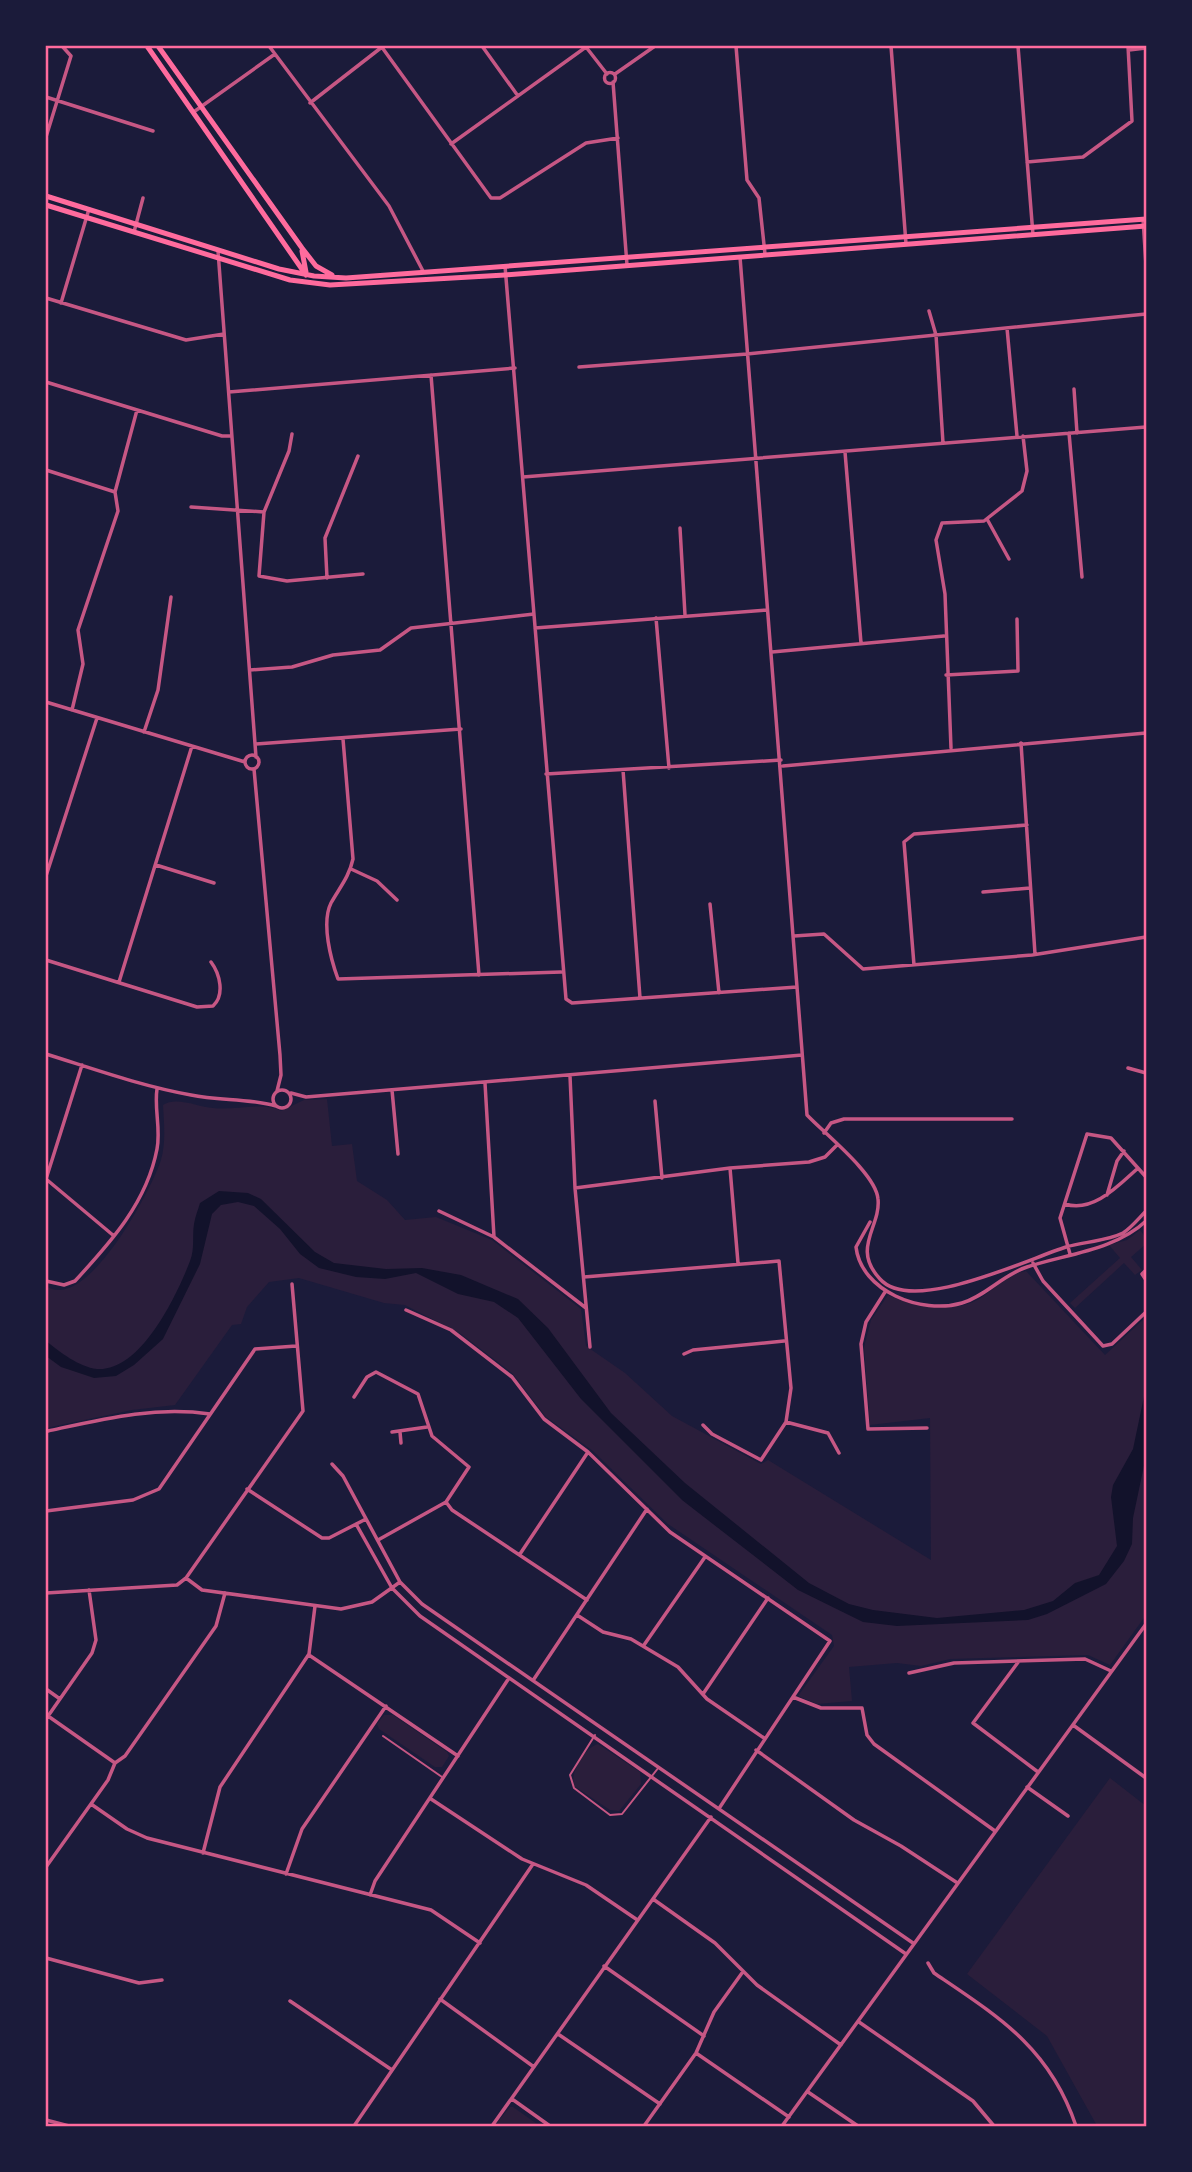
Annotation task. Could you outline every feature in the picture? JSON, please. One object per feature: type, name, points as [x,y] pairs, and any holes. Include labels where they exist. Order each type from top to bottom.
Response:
[{"type":"main road","points":[[147,46],[195,111],[306,275]]},
{"type":"main road","points":[[158,46],[302,248],[316,266],[335,277]]},
{"type":"main road","points":[[46,196],[218,251],[306,275],[335,277],[505,267],[1032,225],[1145,219]]},
{"type":"main road","points":[[46,205],[134,234],[305,283],[339,285],[1145,227]]},
{"type":"main road","points":[[302,248],[305,283]]},
{"type":"street","points":[[46,137],[71,56],[62,46]]},
{"type":"street","points":[[269,46],[389,206],[424,271]]},
{"type":"street","points":[[310,103],[382,46],[486,195],[495,199],[586,143],[618,138]]},
{"type":"street","points":[[482,46],[518,96]]},
{"type":"street","points":[[451,144],[585,46],[607,74],[607,81],[613,82]]},
{"type":"street","points":[[607,74],[615,74],[655,46]]},
{"type":"street","points":[[736,46],[747,180],[759,198],[765,254]]},
{"type":"street","points":[[891,46],[906,244]]},
{"type":"street","points":[[1018,46],[1033,235]]},
{"type":"street","points":[[1027,162],[1083,157],[1132,121],[1128,48],[1146,48]]},
{"type":"street","points":[[195,111],[275,54]]},
{"type":"street","points":[[615,74],[613,82],[627,266]]},
{"type":"street","points":[[46,97],[153,131]]},
{"type":"street","points":[[134,234],[143,198]]},
{"type":"street","points":[[61,303],[89,209]]},
{"type":"street","points":[[1145,219],[1146,265]]},
{"type":"street","points":[[740,248],[766,611],[782,760],[807,1115],[872,1180],[878,1200],[867,1240],[869,1261],[887,1289],[906,1293],[942,1290],[1069,1246],[1122,1233],[1146,1212]]},
{"type":"street","points":[[218,251],[256,757],[259,762],[254,769],[280,1055],[281,1075],[275,1093],[276,1106]]},
{"type":"street","points":[[505,267],[561,972],[566,999],[572,1003],[797,987]]},
{"type":"street","points":[[46,298],[186,340],[224,334]]},
{"type":"street","points":[[929,311],[936,335],[943,443]]},
{"type":"street","points":[[579,368],[1146,314]]},
{"type":"street","points":[[951,748],[944,636],[945,594],[936,540],[943,523],[987,519],[1022,491],[1027,471],[1007,328]]},
{"type":"street","points":[[229,392],[515,368]]},
{"type":"street","points":[[431,375],[453,623],[479,975]]},
{"type":"street","points":[[46,382],[222,436],[231,436]]},
{"type":"street","points":[[1074,389],[1077,433]]},
{"type":"street","points":[[72,710],[83,664],[78,630],[118,511],[116,492],[137,410]]},
{"type":"street","points":[[523,477],[1146,427]]},
{"type":"street","points":[[1069,433],[1082,577]]},
{"type":"street","points":[[292,434],[289,451],[264,512],[259,576],[287,581],[363,574]]},
{"type":"street","points":[[845,452],[861,643]]},
{"type":"street","points":[[327,578],[325,538],[358,456]]},
{"type":"street","points":[[46,470],[116,492]]},
{"type":"street","points":[[191,507],[264,512]]},
{"type":"street","points":[[987,519],[1009,559]]},
{"type":"street","points":[[680,528],[685,615]]},
{"type":"street","points":[[144,732],[158,690],[171,597]]},
{"type":"street","points":[[535,628],[766,611]]},
{"type":"street","points":[[250,670],[292,667],[332,655],[380,650],[411,628],[534,614]]},
{"type":"street","points":[[656,618],[669,768]]},
{"type":"street","points":[[946,675],[1018,671],[1017,620]]},
{"type":"street","points":[[772,652],[944,636]]},
{"type":"street","points":[[46,702],[245,762],[248,768],[254,769]]},
{"type":"street","points":[[46,876],[97,718]]},
{"type":"street","points":[[256,744],[461,729]]},
{"type":"street","points":[[782,766],[951,748],[1146,733]]},
{"type":"street","points":[[343,739],[353,859],[349,878],[330,906],[327,923],[338,979],[561,972]]},
{"type":"street","points":[[1021,743],[1035,954]]},
{"type":"street","points":[[119,982],[192,746]]},
{"type":"street","points":[[245,762],[249,757],[256,757]]},
{"type":"street","points":[[546,774],[782,760]]},
{"type":"street","points":[[623,770],[640,998]]},
{"type":"street","points":[[914,965],[904,842],[914,834],[1027,825]]},
{"type":"street","points":[[155,864],[214,883]]},
{"type":"street","points":[[351,869],[377,881],[397,900]]},
{"type":"street","points":[[983,892],[1030,888]]},
{"type":"street","points":[[710,904],[719,993]]},
{"type":"street","points":[[794,936],[824,934],[863,969],[1035,954],[1146,937]]},
{"type":"street","points":[[46,960],[197,1007],[209,1008],[219,997],[218,977],[211,962]]},
{"type":"street","points":[[46,1054],[157,1089],[222,1101],[258,1101],[281,1108],[306,1097],[802,1055]]},
{"type":"street","points":[[82,1065],[46,1179],[114,1236]]},
{"type":"street","points":[[1128,1068],[1146,1073]]},
{"type":"street","points":[[281,1075],[291,1104]]},
{"type":"street","points":[[570,1076],[575,1188],[590,1346]]},
{"type":"street","points":[[485,1083],[494,1237]]},
{"type":"street","points":[[46,1281],[64,1285],[75,1280],[135,1208],[151,1173],[158,1146],[157,1089]]},
{"type":"street","points":[[392,1090],[398,1153]]},
{"type":"street","points":[[258,1101],[275,1093],[289,1092],[306,1097]]},
{"type":"street","points":[[655,1101],[662,1178]]},
{"type":"street","points":[[824,1133],[831,1123],[844,1119],[1012,1119]]},
{"type":"street","points":[[1070,1254],[1060,1218],[1087,1133],[1111,1138],[1146,1177]]},
{"type":"street","points":[[575,1188],[730,1168],[809,1162],[825,1157],[836,1146]]},
{"type":"street","points":[[1106,1197],[1117,1161],[1124,1152]]},
{"type":"street","points":[[730,1168],[737,1263]]},
{"type":"street","points":[[1065,1203],[1073,1206],[1106,1197],[1138,1168]]},
{"type":"street","points":[[439,1211],[494,1237],[587,1309]]},
{"type":"street","points":[[873,1219],[856,1247],[857,1260],[863,1271],[887,1289],[918,1303],[960,1304],[979,1296],[1010,1272],[1126,1238],[1146,1221]]},
{"type":"street","points":[[1031,1259],[1042,1281],[1102,1346],[1112,1343],[1146,1312]]},
{"type":"street","points":[[584,1277],[779,1261],[785,1341],[792,1388],[786,1422],[761,1461],[712,1434],[703,1425]]},
{"type":"street","points":[[1146,1270],[1142,1274],[1146,1280]]},
{"type":"street","points":[[46,1593],[177,1585],[186,1578],[303,1410],[292,1284]]},
{"type":"street","points":[[887,1289],[866,1322],[861,1345],[868,1429],[927,1428]]},
{"type":"street","points":[[406,1310],[451,1331],[512,1377],[544,1419],[588,1452],[670,1532],[830,1641],[720,1807]]},
{"type":"street","points":[[684,1354],[693,1350],[785,1341]]},
{"type":"street","points":[[46,1511],[133,1500],[159,1489],[255,1349],[296,1346]]},
{"type":"street","points":[[354,1397],[366,1377],[380,1372],[418,1394],[427,1426],[437,1443],[469,1467],[446,1502],[378,1539]]},
{"type":"street","points":[[48,1431],[117,1416],[176,1409],[210,1414]]},
{"type":"street","points":[[786,1422],[828,1433],[839,1452]]},
{"type":"street","points":[[392,1432],[427,1426]]},
{"type":"street","points":[[400,1432],[401,1443]]},
{"type":"street","points":[[520,1554],[588,1452]]},
{"type":"street","points":[[332,1464],[343,1476],[400,1582],[422,1604],[720,1807],[913,1943]]},
{"type":"street","points":[[247,1489],[322,1538],[329,1538],[366,1519]]},
{"type":"street","points":[[446,1502],[453,1510],[586,1600]]},
{"type":"street","points":[[533,1679],[647,1509]]},
{"type":"street","points":[[356,1524],[392,1588],[421,1616],[596,1735],[906,1954]]},
{"type":"street","points":[[644,1645],[705,1557]]},
{"type":"street","points":[[186,1578],[202,1590],[341,1609],[365,1605],[400,1582]]},
{"type":"street","points":[[89,1590],[96,1640],[92,1653],[47,1718],[115,1763]]},
{"type":"street","points":[[46,1867],[111,1774],[115,1763],[125,1756],[216,1626],[225,1593]]},
{"type":"street","points":[[703,1694],[768,1598]]},
{"type":"street","points":[[204,1853],[220,1787],[309,1654],[315,1606]]},
{"type":"street","points":[[577,1615],[603,1632],[644,1645],[678,1667],[703,1694],[764,1738]]},
{"type":"street","points":[[782,2126],[1146,1624]]},
{"type":"street","points":[[309,1654],[458,1756]]},
{"type":"street","points":[[909,1673],[954,1663],[1085,1659],[1111,1671]]},
{"type":"street","points":[[1019,1661],[973,1723],[1038,1772]]},
{"type":"street","points":[[370,1895],[375,1881],[509,1678]]},
{"type":"street","points":[[46,1689],[60,1699]]},
{"type":"street","points":[[793,1697],[821,1708],[862,1708],[867,1735],[874,1744],[995,1831]]},
{"type":"street","points":[[286,1874],[302,1829],[386,1706]]},
{"type":"street","points":[[1073,1725],[1146,1778]]},
{"type":"street","points":[[756,1750],[854,1820],[901,1846],[956,1883]]},
{"type":"street","points":[[1027,1787],[1068,1816]]},
{"type":"street","points":[[431,1799],[533,1864],[586,1885],[636,1919]]},
{"type":"street","points":[[91,1804],[136,1834],[431,1910],[480,1943]]},
{"type":"street","points":[[492,2126],[636,1919],[711,1817]]},
{"type":"street","points":[[354,2126],[533,1864]]},
{"type":"street","points":[[652,1898],[715,1943],[742,1972],[841,2045]]},
{"type":"street","points":[[46,1958],[139,1983],[162,1980]]},
{"type":"street","points":[[928,1963],[934,1973],[998,2017],[1034,2049],[1057,2081],[1076,2126]]},
{"type":"street","points":[[604,1966],[704,2036]]},
{"type":"street","points":[[644,2126],[696,2053],[714,2012],[742,1972]]},
{"type":"street","points":[[440,1999],[534,2067]]},
{"type":"street","points":[[290,2001],[392,2070]]},
{"type":"street","points":[[859,2022],[973,2101],[994,2126]]},
{"type":"street","points":[[558,2034],[660,2104]]},
{"type":"street","points":[[696,2053],[789,2117]]},
{"type":"street","points":[[808,2092],[858,2126]]},
{"type":"street","points":[[512,2099],[549,2126]]},
{"type":"street","points":[[46,2120],[69,2126]]},
{"type":"lane","points":[[596,1735],[570,1775],[574,1787],[610,1815],[622,1814],[659,1766]]},
{"type":"lane","points":[[383,1736],[443,1778]]},
{"type":"shaded area","points":[[327,1099],[332,1146],[352,1144],[357,1181],[387,1200],[405,1220],[436,1217],[492,1240],[581,1309],[586,1346],[625,1373],[672,1416],[761,1464],[768,1460],[931,1560],[930,1418],[870,1425],[864,1347],[871,1320],[888,1295],[910,1303],[934,1307],[969,1304],[1007,1279],[1026,1271],[1105,1355],[1146,1317],[1146,1615],[1110,1665],[1088,1655],[950,1659],[921,1666],[897,1663],[849,1667],[852,1701],[817,1704],[798,1696],[834,1646],[832,1635],[668,1524],[593,1451],[546,1417],[512,1373],[461,1334],[405,1305],[384,1303],[299,1278],[269,1282],[247,1307],[241,1324],[232,1325],[175,1405],[132,1410],[46,1428],[46,1286],[62,1290],[80,1282],[98,1266],[131,1220],[145,1196],[163,1153],[163,1105],[181,1102],[221,1109],[257,1106],[281,1111],[304,1100]]},
{"type":"shaded area","points":[[219,1191],[248,1193],[261,1199],[315,1252],[334,1263],[386,1269],[422,1268],[461,1275],[518,1299],[548,1328],[611,1413],[685,1483],[809,1583],[849,1604],[873,1610],[937,1618],[1024,1610],[1053,1601],[1075,1583],[1099,1575],[1117,1546],[1111,1497],[1113,1485],[1133,1449],[1146,1387],[1146,1456],[1133,1518],[1132,1544],[1124,1561],[1106,1584],[1047,1614],[1028,1620],[897,1626],[863,1622],[798,1590],[682,1500],[581,1399],[518,1318],[494,1302],[458,1294],[416,1273],[385,1279],[356,1277],[319,1268],[300,1254],[280,1229],[254,1206],[238,1202],[221,1205],[212,1214],[200,1264],[163,1339],[134,1365],[116,1376],[94,1378],[61,1367],[46,1356],[46,1341],[77,1362],[97,1369],[113,1367],[142,1345],[166,1311],[190,1261],[194,1224],[200,1203]]},
{"type":"shaded area","points":[[1140,1230],[1146,1238],[1146,1244],[1131,1257],[1142,1270],[1135,1275],[1124,1263],[1075,1308],[1070,1303],[1120,1258],[1109,1245],[1127,1240]]},
{"type":"shaded area","points":[[384,1715],[393,1715],[447,1752],[449,1756],[442,1767],[435,1767],[379,1729],[377,1724]]},
{"type":"shaded area","points":[[598,1744],[640,1772],[641,1784],[619,1811],[610,1810],[574,1786],[574,1774],[579,1761],[588,1750]]},
{"type":"shaded area","points":[[1110,1778],[1146,1806],[1146,2126],[1096,2124],[1047,2036],[967,1974]]},
{"type":"shaded area","points":[[510,2107],[513,2107],[540,2126],[494,2126]]}]
